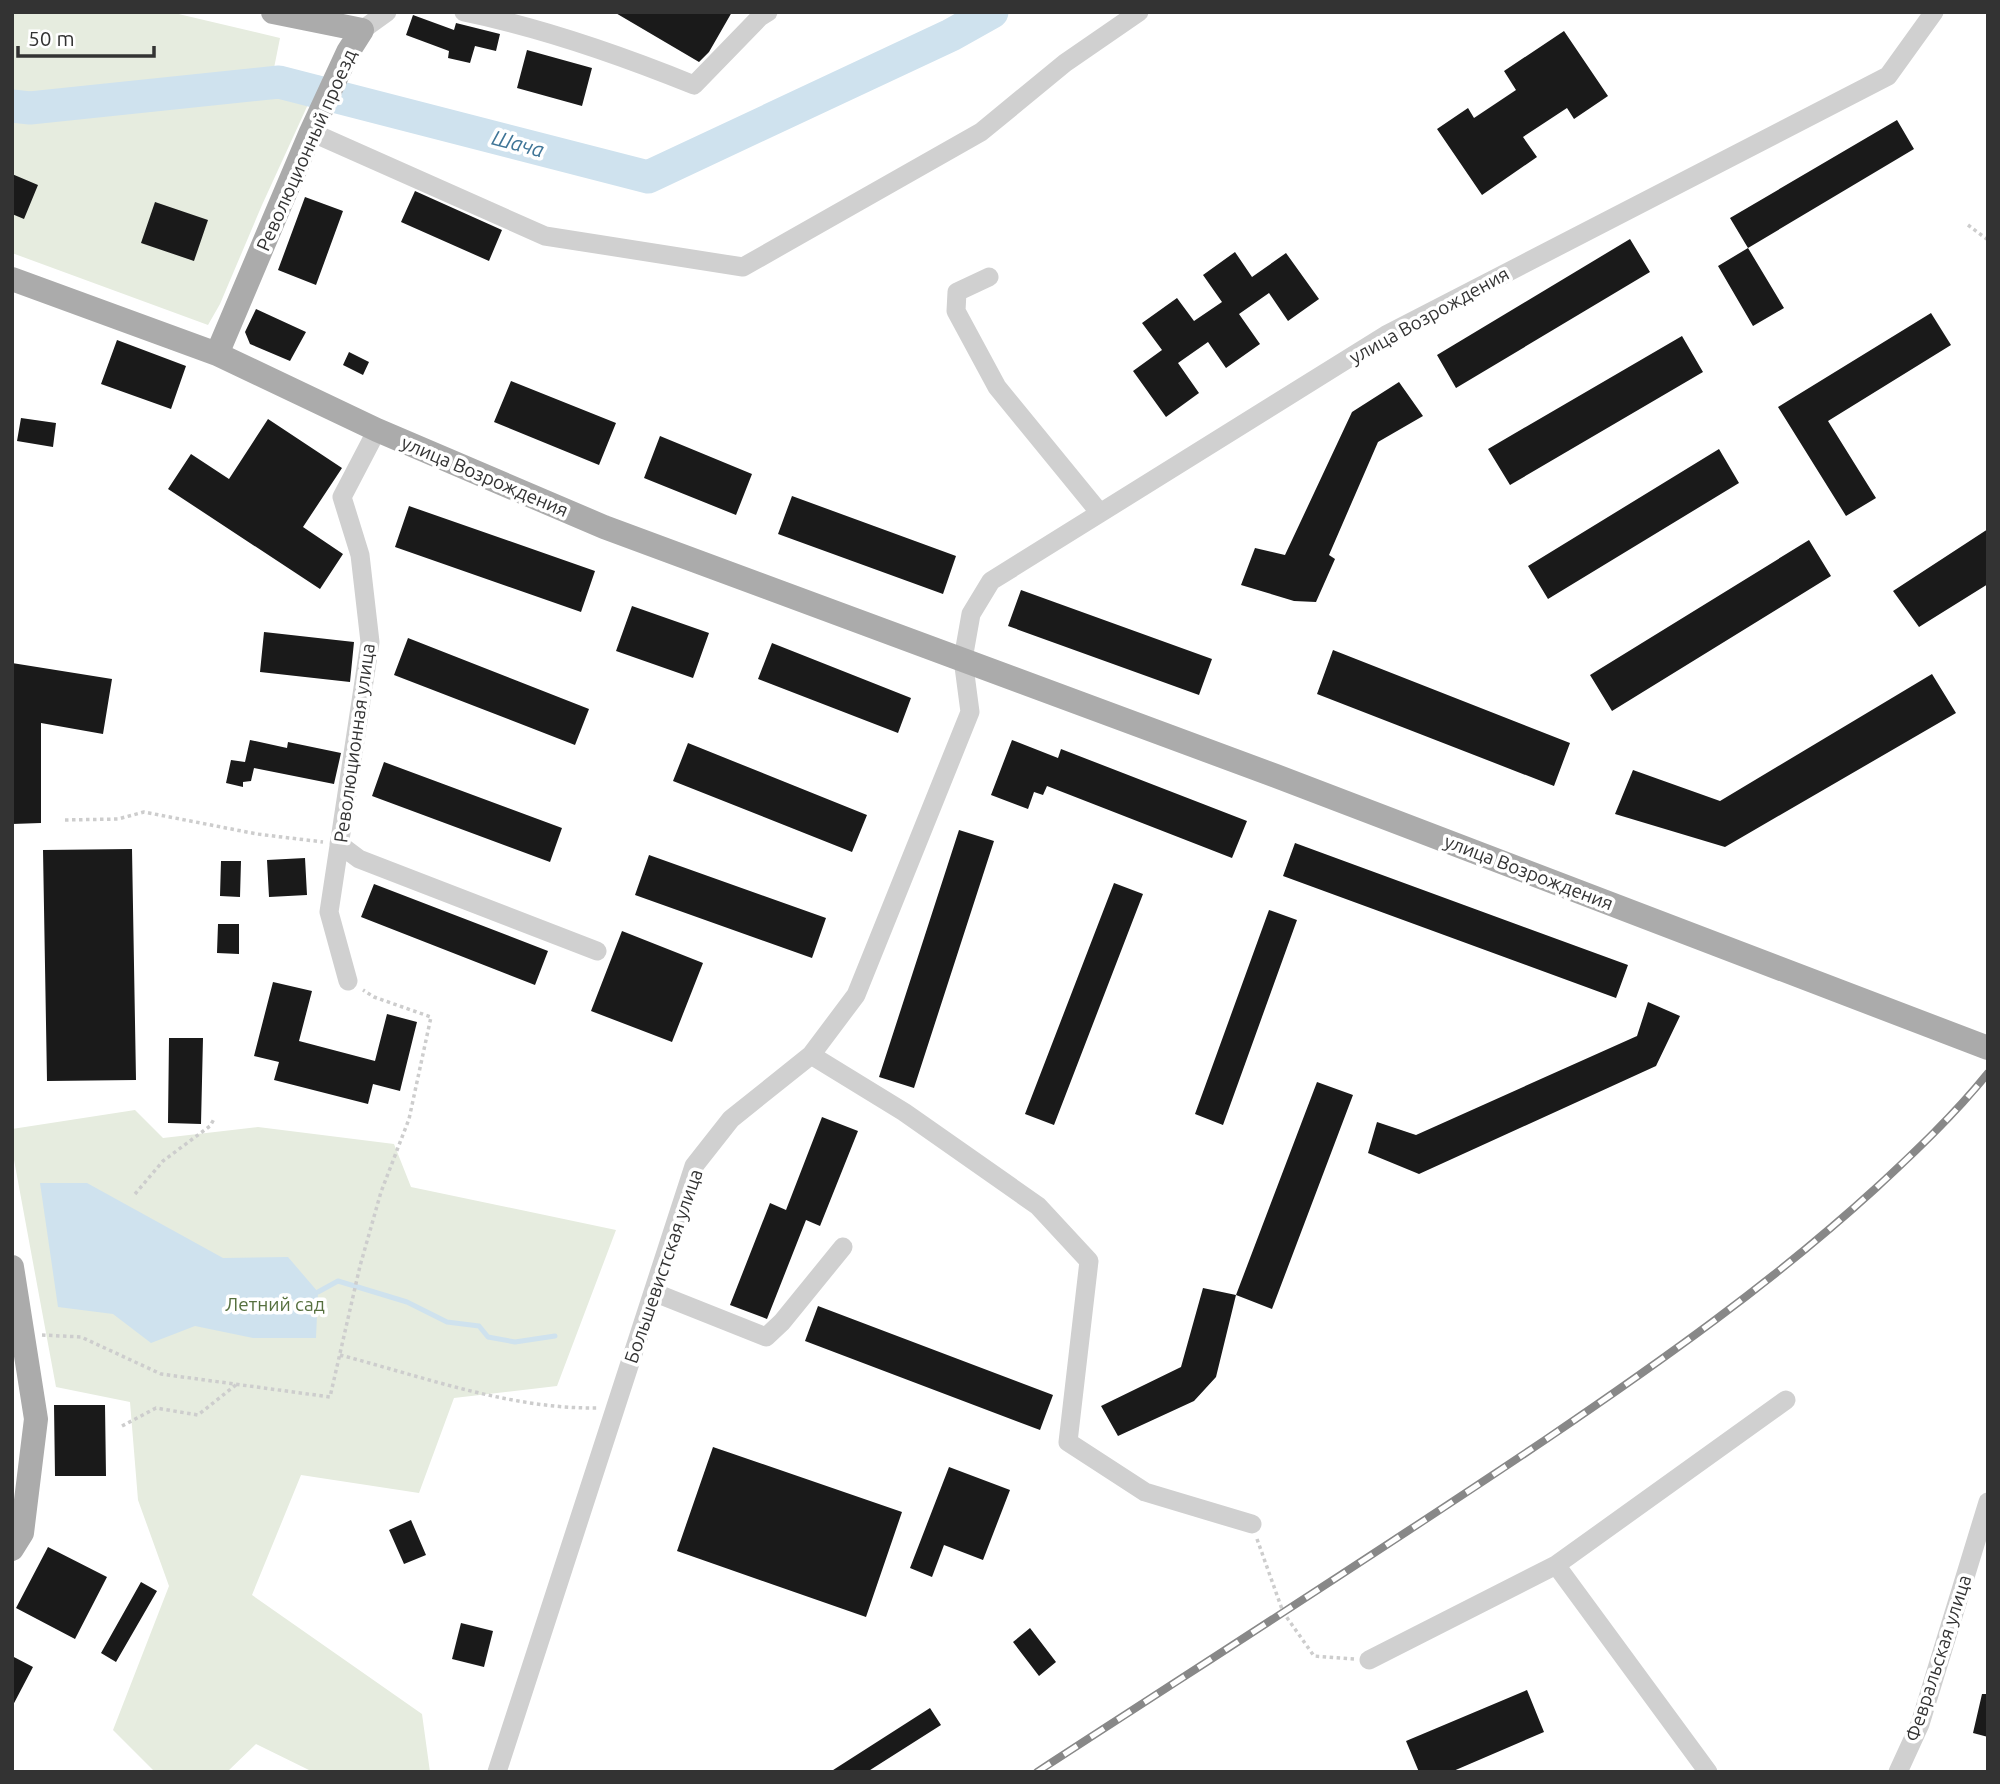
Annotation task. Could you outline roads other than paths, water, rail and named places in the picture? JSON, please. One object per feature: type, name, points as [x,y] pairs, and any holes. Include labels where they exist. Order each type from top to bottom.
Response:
[{"type":"main road","name":"Революционный проезд","points":[[217,354],[311,132],[348,52],[362,30],[273,12]]},
{"type":"main road","name":"улица Возрождения","points":[[12,279],[217,354],[377,430],[604,527],[963,659],[1988,1048]]},
{"type":"main road","points":[[12,1267],[36,1419],[22,1533],[12,1549]]},
{"type":"street","points":[[362,30],[387,12]]},
{"type":"street","points":[[464,12],[502,20],[627,59],[694,85],[768,12]]},
{"type":"street","points":[[311,132],[545,236],[743,267],[981,132],[1065,63],[1139,12]]},
{"type":"street","name":"улица Возрождения","points":[[963,659],[971,614],[991,581],[1386,335],[1888,76],[1934,12]]},
{"type":"street","points":[[989,277],[957,292],[956,311],[997,387],[1100,513]]},
{"type":"street","name":"Революционная улица","points":[[348,981],[328,912],[370,642],[360,555],[342,497],[377,430]]},
{"type":"street","name":"Большевистская улица","points":[[496,1772],[694,1166],[731,1119],[811,1055],[856,995],[970,712],[963,659]]},
{"type":"street","points":[[339,844],[359,859],[597,951]]},
{"type":"street","points":[[811,1055],[905,1112],[1038,1206],[1089,1261],[1068,1442],[1145,1492],[1252,1524]]},
{"type":"street","points":[[653,1292],[766,1337],[782,1322],[843,1247]]},
{"type":"street","points":[[1368,1660],[1556,1565],[1786,1399]]},
{"type":"street","name":"Февральская улица","points":[[1898,1772],[1920,1724],[1988,1502]]},
{"type":"street","points":[[1556,1565],[1708,1772]]},
{"type":"water","points":[[40,1183],[87,1183],[223,1258],[288,1257],[318,1292],[316,1338],[253,1338],[195,1326],[151,1343],[113,1314],[58,1307]]},
{"type":"waterway","name":"Шача","points":[[12,106],[30,108],[279,82],[648,177],[951,35],[992,12]]},
{"type":"waterway","points":[[318,1292],[338,1281],[407,1302],[447,1322],[479,1326],[488,1337],[515,1342],[555,1336]]},
{"type":"railway","points":[[1037,1772],[1482,1482],[1631,1381],[1715,1320],[1797,1256],[1876,1188],[1920,1147],[1988,1073]]},
{"type":"park label","name":"Летний сад","points":[[275,1304]]}]
